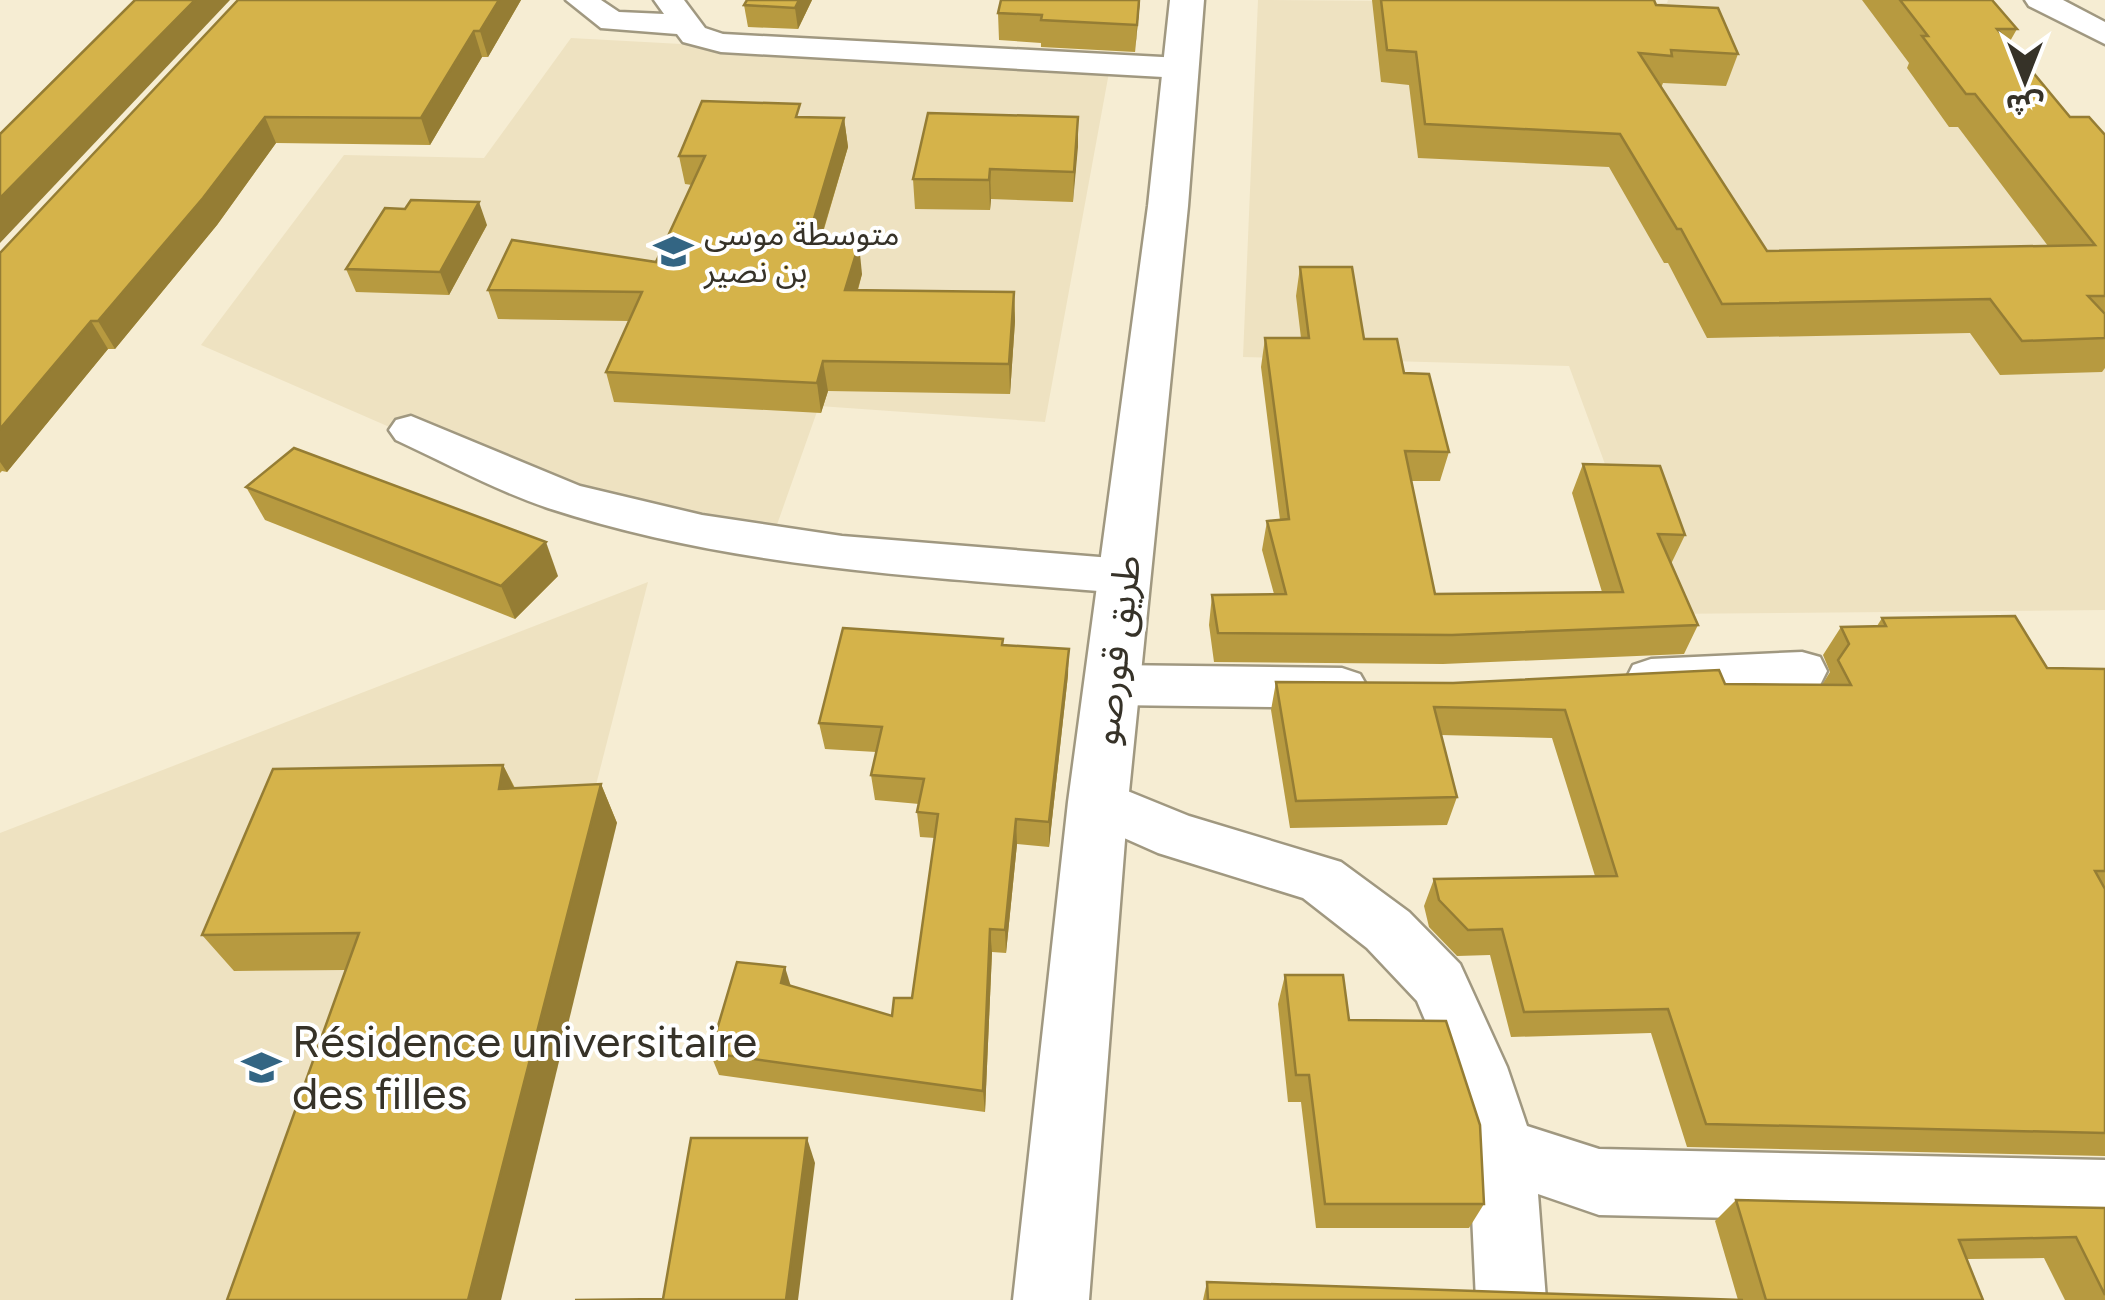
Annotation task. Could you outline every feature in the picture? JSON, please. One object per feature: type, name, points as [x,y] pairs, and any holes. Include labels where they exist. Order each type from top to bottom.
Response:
[{"type":"main road","name":"طريق قورصو","points":[[1052,1300],[1098,802],[1187,0]]},
{"type":"street","points":[[581,0],[612,21],[658,26],[678,12],[694,36],[721,43],[1181,68]]},
{"type":"street","points":[[2040,0],[2105,36]]},
{"type":"street","points":[[411,430],[564,496],[688,528],[850,552],[1124,576]]},
{"type":"street","points":[[1613,680],[1802,671]]},
{"type":"street","points":[[1112,686],[1385,688]]},
{"type":"street","points":[[1098,802],[1178,836],[1321,879],[1388,930],[1439,983],[1476,1067],[1502,1150],[1512,1300]]},
{"type":"street","points":[[1502,1150],[1600,1182],[2105,1193]]},
{"type":"shaded area","points":[[1258,0],[1951,0],[2105,197],[2105,610],[1660,614],[1569,366],[1243,357]]},
{"type":"shaded area","name":"متوسطة موسى بن نصير","points":[[571,38],[1110,67],[1045,422],[819,406],[768,550],[479,466],[201,345],[344,155],[484,158]]},
{"type":"shaded area","name":"Résidence universitaire des filles","points":[[648,582],[464,1300],[0,1300],[0,833]]},
{"type":"building","points":[[135,0],[195,0],[0,198],[0,134]]},
{"type":"building","points":[[238,0],[499,0],[480,31],[474,31],[421,118],[265,117],[203,198],[0,429],[0,253]]},
{"type":"building","points":[[747,0],[799,0],[795,8],[744,5]]},
{"type":"building","points":[[1001,0],[1139,0],[1137,25],[1041,20],[1042,15],[998,13]]},
{"type":"building","points":[[1381,0],[1654,0],[1656,5],[1718,8],[1738,54],[1671,50],[1672,56],[1639,53],[1767,251],[2095,245],[1975,94],[1966,94],[1900,0],[1992,0],[2017,29],[1997,29],[2070,117],[2089,117],[2105,135],[2105,296],[2088,296],[2105,314],[2105,338],[2022,341],[1990,299],[1722,304],[1681,229],[1677,229],[1620,134],[1425,124],[1416,52],[1387,50]]},
{"type":"building","points":[[702,101],[800,104],[796,117],[844,118],[807,242],[859,244],[845,290],[1014,292],[1009,364],[823,361],[817,383],[606,372],[642,292],[488,290],[512,240],[656,262],[705,156],[679,156]]},
{"type":"building","points":[[928,113],[1078,117],[1074,172],[990,169],[989,180],[913,179]]},
{"type":"building","points":[[411,200],[479,202],[440,272],[346,269],[385,208],[405,209]]},
{"type":"building","points":[[1300,267],[1352,267],[1364,339],[1397,339],[1404,373],[1429,374],[1449,452],[1405,451],[1435,594],[1623,592],[1583,464],[1660,466],[1685,535],[1658,534],[1698,625],[1452,635],[1218,633],[1212,595],[1286,594],[1267,521],[1289,519],[1265,338],[1309,338]]},
{"type":"building","points":[[294,448],[546,542],[501,586],[246,487]]},
{"type":"building","points":[[2015,616],[2047,668],[2105,669],[2105,871],[2095,871],[2105,889],[2105,1133],[1706,1124],[1668,1009],[1524,1012],[1502,929],[1468,930],[1439,900],[1434,879],[1617,876],[1565,710],[1434,707],[1457,797],[1296,801],[1276,682],[1453,683],[1719,670],[1725,684],[1851,685],[1838,660],[1849,644],[1841,627],[1886,626],[1882,618]]},
{"type":"building","points":[[843,628],[1003,639],[1002,645],[1069,649],[1049,822],[1016,819],[1005,930],[990,929],[983,1091],[710,1053],[737,962],[785,967],[781,983],[892,1016],[894,998],[912,998],[938,814],[917,812],[924,779],[871,775],[882,727],[819,723]]},
{"type":"building","points":[[503,765],[499,789],[601,784],[468,1300],[227,1300],[359,933],[202,935],[273,769]]},
{"type":"building","points":[[1285,975],[1343,975],[1349,1020],[1446,1021],[1480,1125],[1484,1204],[1325,1204],[1309,1075],[1296,1075]]},
{"type":"building","points":[[691,1138],[807,1138],[786,1300],[575,1300],[663,1299]]},
{"type":"building","points":[[1736,1200],[2105,1208],[2105,1295],[2076,1237],[1959,1240],[1983,1300],[1766,1300]]},
{"type":"building","points":[[1207,1282],[1743,1300],[1208,1300]]},
{"type":"place","name":"متوسطة موسى بن نصير","points":[[674,252]]},
{"type":"place","name":"Résidence universitaire des filles","points":[[262,1067]]}]
